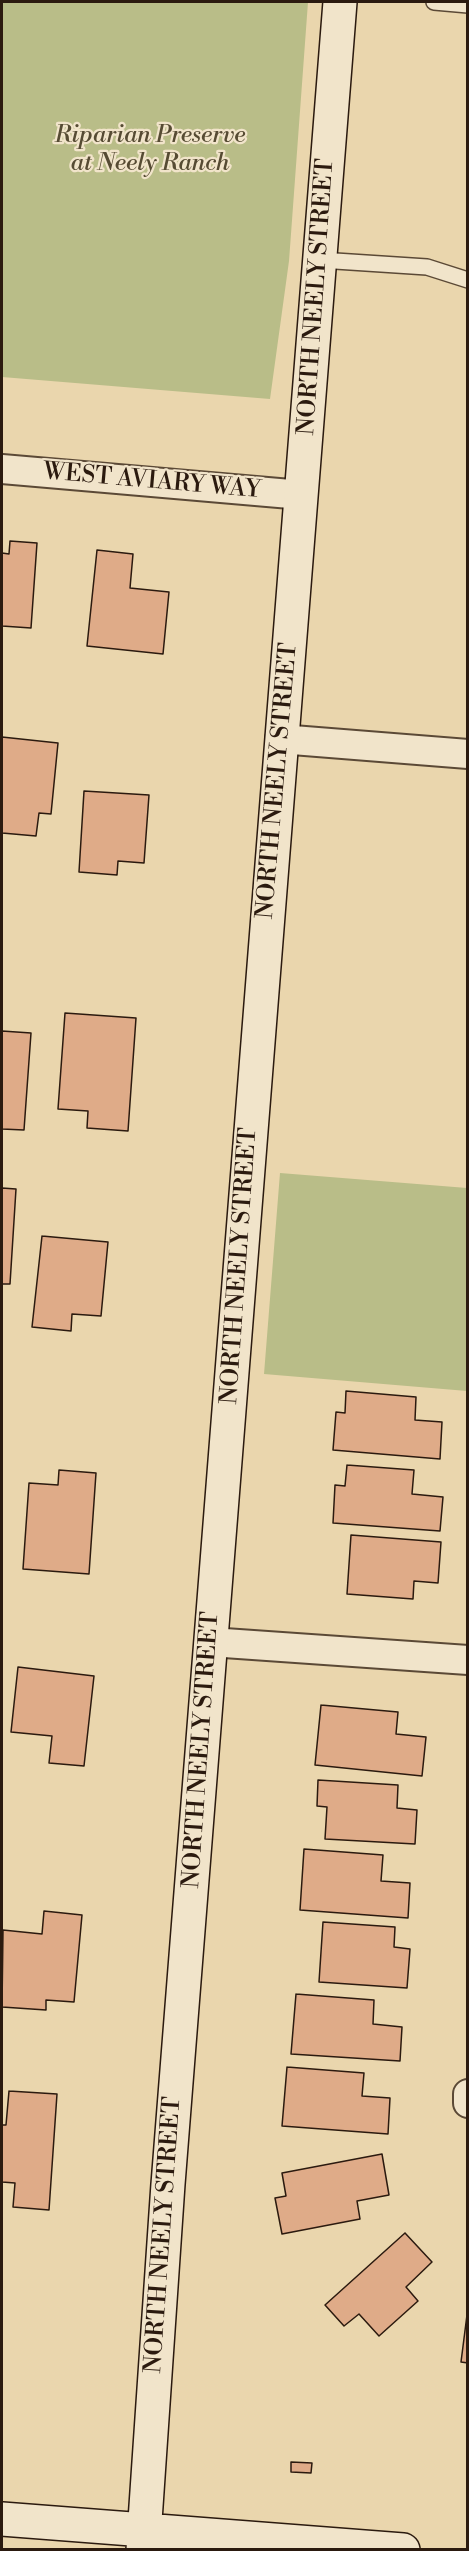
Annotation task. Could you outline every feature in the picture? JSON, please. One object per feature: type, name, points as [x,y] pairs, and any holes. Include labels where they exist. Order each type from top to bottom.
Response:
[{"type":"street","name":"NORTH NEELY STREET","points":[[143,2540],[280,739],[302,495],[340,2]]},
{"type":"street","name":"WEST AVIARY WAY","points":[[2,469],[302,495]]},
{"type":"street","points":[[280,739],[468,754]]},
{"type":"street","points":[[210,1642],[468,1660]]},
{"type":"street","points":[[468,2094],[468,2103]]},
{"type":"street","points":[[2,2519],[143,2540],[403,2550]]},
{"type":"lane","points":[[434,2],[468,5]]},
{"type":"lane","points":[[320,260],[427,267],[468,280]]},
{"type":"green space","name":"Riparian Preserve at Neely Ranch","points":[[2,2],[308,2],[289,261],[270,399],[2,377]]},
{"type":"green space","points":[[280,1173],[467,1188],[467,1391],[264,1374]]},
{"type":"building","points":[[10,541],[37,543],[31,628],[2,626],[2,553],[9,554]]},
{"type":"building","points":[[97,550],[133,554],[130,588],[169,592],[163,654],[87,646]]},
{"type":"building","points":[[2,737],[58,743],[51,814],[39,813],[36,836],[2,833]]},
{"type":"building","points":[[84,791],[149,795],[144,863],[118,861],[117,875],[79,872]]},
{"type":"building","points":[[65,1013],[136,1018],[128,1131],[87,1128],[88,1111],[58,1109]]},
{"type":"building","points":[[2,1031],[31,1033],[24,1130],[2,1129]]},
{"type":"building","points":[[2,1188],[16,1189],[10,1284],[2,1284]]},
{"type":"building","points":[[42,1236],[108,1242],[101,1316],[72,1314],[71,1331],[32,1327]]},
{"type":"building","points":[[346,1391],[416,1397],[415,1420],[442,1422],[440,1459],[333,1450],[336,1412],[345,1413]]},
{"type":"building","points":[[347,1465],[414,1470],[412,1494],[443,1497],[440,1531],[333,1523],[335,1485],[345,1486]]},
{"type":"building","points":[[59,1470],[96,1473],[89,1574],[23,1569],[29,1483],[58,1485]]},
{"type":"building","points":[[351,1535],[441,1542],[438,1583],[414,1581],[413,1599],[347,1594]]},
{"type":"building","points":[[18,1667],[94,1676],[84,1766],[49,1763],[52,1736],[11,1732]]},
{"type":"building","points":[[321,1705],[398,1712],[396,1734],[426,1737],[422,1776],[315,1765]]},
{"type":"building","points":[[318,1780],[398,1785],[397,1808],[417,1810],[415,1844],[325,1839],[327,1807],[317,1806]]},
{"type":"building","points":[[304,1849],[383,1855],[381,1881],[410,1883],[408,1918],[300,1910]]},
{"type":"building","points":[[44,1911],[82,1915],[74,2002],[46,2000],[46,2010],[2,2007],[3,1930],[42,1934]]},
{"type":"building","points":[[323,1922],[395,1927],[394,1947],[410,1949],[407,1988],[319,1982]]},
{"type":"building","points":[[296,1994],[374,2000],[373,2024],[402,2027],[400,2061],[291,2054]]},
{"type":"building","points":[[287,2067],[364,2073],[362,2096],[390,2098],[388,2134],[282,2126]]},
{"type":"building","points":[[9,2091],[57,2094],[49,2210],[13,2207],[15,2183],[2,2182],[2,2125],[6,2125]]},
{"type":"building","points":[[382,2154],[389,2195],[357,2201],[360,2219],[282,2234],[275,2198],[286,2196],[282,2173]]},
{"type":"building","points":[[405,2233],[432,2262],[406,2287],[418,2301],[379,2336],[359,2314],[344,2326],[325,2305]]},
{"type":"building","points":[[468,2307],[468,2363],[461,2362]]},
{"type":"building","points":[[291,2462],[312,2463],[311,2473],[291,2472]]}]
